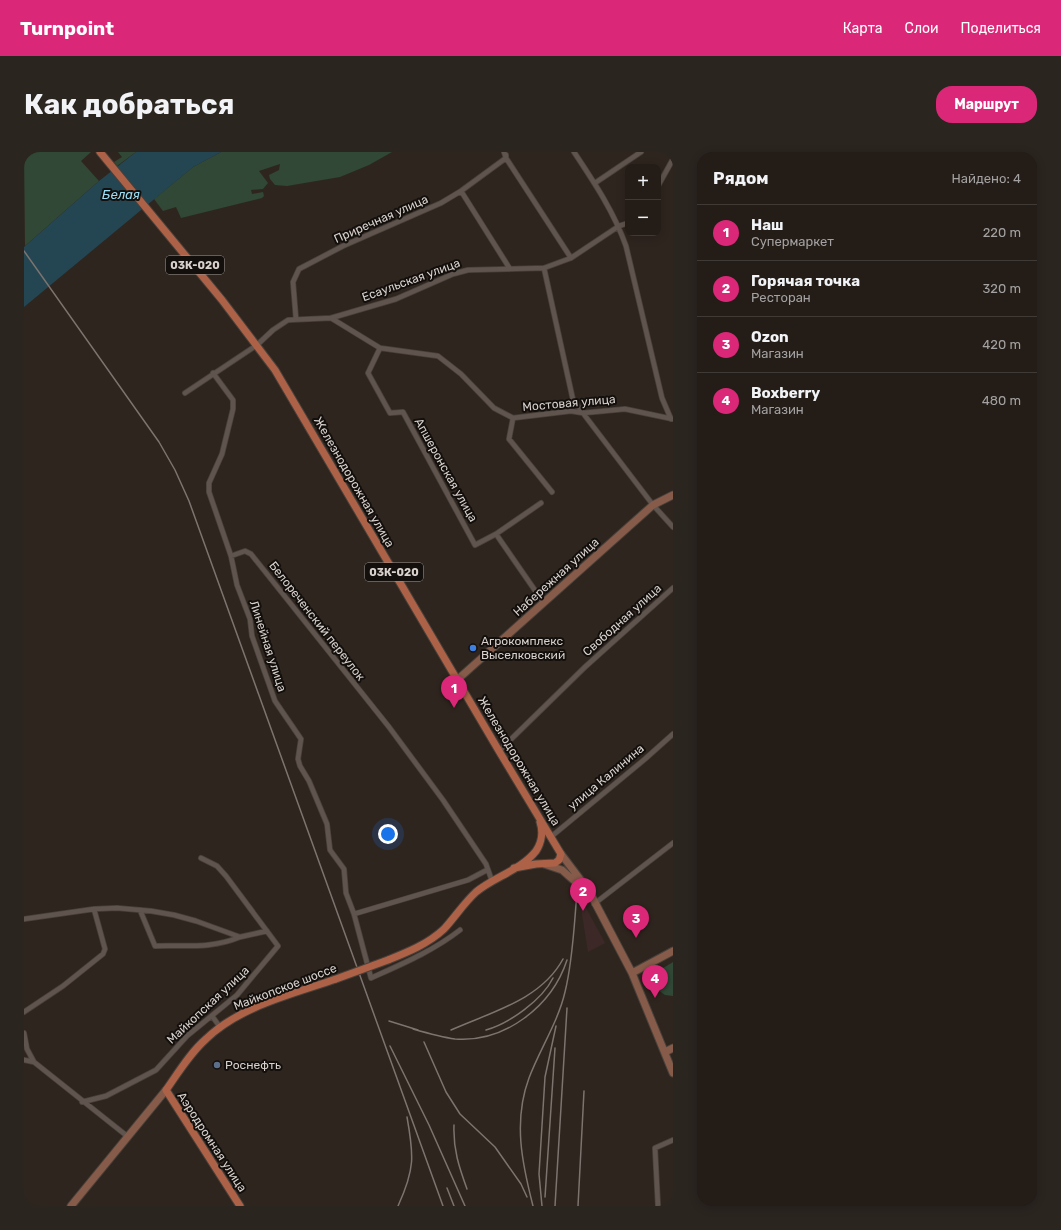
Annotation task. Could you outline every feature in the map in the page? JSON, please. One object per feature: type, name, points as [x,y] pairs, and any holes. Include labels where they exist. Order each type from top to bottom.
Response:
[{"type":"main road","name":"Железнодорожная улица","points":[[100,152],[167,231],[257,346],[293,399],[457,680],[560,851]]},
{"type":"main road","points":[[527,859],[537,849],[541,839],[542,828],[537,814]]},
{"type":"main road","points":[[492,881],[536,854],[548,842],[552,842],[560,851],[559,860],[555,863],[540,863],[514,868]]},
{"type":"main road","name":"Майкопское шоссе","points":[[166,1090],[204,1040],[220,1027],[262,1005],[416,949],[435,936],[476,892],[492,881]]},
{"type":"main road","name":"Аэродромная улица","points":[[166,1090],[240,1206]]},
{"type":"street","points":[[505,152],[506,158],[571,258]]},
{"type":"street","points":[[574,152],[595,183],[619,226],[626,246],[662,398],[672,419]]},
{"type":"street","points":[[595,183],[641,152]]},
{"type":"street","name":"Приречная улица","points":[[296,318],[293,282],[299,269],[343,246],[441,203],[461,191],[506,158]]},
{"type":"street","points":[[661,181],[673,159]]},
{"type":"street","points":[[461,191],[510,269]]},
{"type":"street","name":"Есаульская улица","points":[[185,393],[213,373],[257,346],[273,330],[288,320],[296,318],[331,318],[396,299],[453,274],[468,270],[544,268],[571,258],[619,226],[625,224]]},
{"type":"street","points":[[544,268],[573,400],[654,505],[673,527]]},
{"type":"street","name":"Мостовая улица","points":[[331,318],[380,348],[438,356],[460,374],[494,408],[513,418],[571,411],[583,413],[625,409],[672,419]]},
{"type":"street","name":"Апшеронская улица","points":[[380,348],[368,373],[390,413],[403,412],[475,545],[496,534],[541,503]]},
{"type":"street","points":[[213,373],[233,400],[234,409],[222,454],[209,483],[209,492],[231,556]]},
{"type":"street","name":"Мостовая улица","points":[[513,418],[509,439],[552,492]]},
{"type":"street","name":"Набережная улица","points":[[457,680],[654,505],[673,495]]},
{"type":"street","points":[[496,534],[543,602]]},
{"type":"street","name":"Белореченский переулок","points":[[231,556],[245,551],[251,554],[407,751],[443,800],[486,864],[492,881]]},
{"type":"street","name":"Линейная улица","points":[[231,556],[237,585],[250,619],[252,636],[275,701],[301,739],[298,759],[300,766],[309,781],[327,824],[330,850],[344,869],[346,893],[354,914],[371,978],[414,959],[443,943],[460,930]]},
{"type":"street","name":"Свободная улица","points":[[499,751],[585,667],[673,588]]},
{"type":"street","name":"улица Калинина","points":[[552,836],[673,734]]},
{"type":"street","points":[[540,863],[565,872],[580,885],[594,903],[673,843]]},
{"type":"street","name":"Железнодорожная улица","points":[[560,851],[589,891],[632,973],[673,1073]]},
{"type":"street","points":[[140,910],[155,946],[206,946],[226,943],[240,937],[267,931],[217,866],[201,858]]},
{"type":"street","points":[[354,914],[468,880],[488,870]]},
{"type":"street","points":[[24,919],[94,909],[118,908],[140,910],[189,919],[240,937]]},
{"type":"street","points":[[24,1012],[63,986],[103,954],[105,949],[94,909]]},
{"type":"street","name":"Майкопская улица","points":[[82,1102],[106,1096],[156,1070],[187,1036],[237,995],[278,946],[267,931]]},
{"type":"street","points":[[632,973],[673,951]]},
{"type":"street","points":[[212,1016],[220,1027]]},
{"type":"street","points":[[24,1033],[27,1049],[34,1062],[82,1102],[127,1136]]},
{"type":"street","points":[[665,1053],[673,1050]]},
{"type":"street","points":[[24,1060],[34,1062]]},
{"type":"street","name":"Майкопское шоссе","points":[[71,1206],[166,1090]]},
{"type":"street","points":[[658,1206],[655,1148],[673,1140]]},
{"type":"shaded area","points":[[585,906],[605,943],[588,952],[581,908]]},
{"type":"green space","points":[[24,152],[91,152],[81,161],[99,181],[25,246]]},
{"type":"green space","points":[[118,152],[136,152],[117,166],[114,162],[122,157]]},
{"type":"green space","points":[[221,152],[392,152],[369,165],[340,177],[287,186],[275,185],[270,179],[269,175],[279,170],[280,164],[259,171],[268,183],[263,189],[251,190],[252,194],[263,192],[264,196],[262,198],[181,218],[176,207],[163,211],[154,199],[193,167]]},
{"type":"green space","points":[[673,962],[673,996],[665,995],[658,990],[655,979],[660,970]]},
{"type":"water","name":"Белая","points":[[136,152],[221,152],[193,167],[24,307],[24,247],[99,181]]},
{"type":"railway","points":[[24,251],[159,442],[175,470],[189,501],[443,1206]]},
{"type":"railway","points":[[533,1206],[525,1174],[521,1142],[521,1110],[524,1094],[533,1067],[558,1014],[565,992],[572,955],[577,893]]},
{"type":"railway","points":[[451,1030],[514,1003],[528,995],[542,985],[554,973],[563,959]]},
{"type":"railway","points":[[413,1029],[455,1039],[474,1039],[491,1035],[508,1028],[524,1018],[538,1006],[560,977],[567,960]]},
{"type":"railway","points":[[486,1030],[505,1022],[524,1010],[541,994],[553,978]]},
{"type":"railway","points":[[555,1206],[567,1008]]},
{"type":"railway","points":[[389,1021],[418,1030]]},
{"type":"railway","points":[[542,1206],[539,1174],[545,1077],[556,1026]]},
{"type":"railway","points":[[424,1042],[446,1092],[460,1114],[495,1147],[521,1184],[527,1197]]},
{"type":"railway","points":[[390,1046],[429,1125],[465,1206]]},
{"type":"railway","points":[[545,1197],[555,1048]]},
{"type":"railway","points":[[578,1206],[584,1091]]},
{"type":"railway","points":[[398,1206],[408,1182],[412,1162],[411,1142],[407,1117]]},
{"type":"railway","points":[[454,1125],[454,1142],[457,1158],[467,1189]]},
{"type":"railway","points":[[447,1188],[454,1206]]},
{"type":"place","name":"Агрокомплекс Выселковский","points":[[473,648]]},
{"type":"place","name":"Наш","points":[[454,708]]},
{"type":"place","name":"Горячая точка","points":[[583,911]]},
{"type":"place","name":"Ozon","points":[[636,938]]},
{"type":"place","name":"Boxberry","points":[[655,998]]},
{"type":"place","name":"Роснефть","points":[[217,1065]]}]
